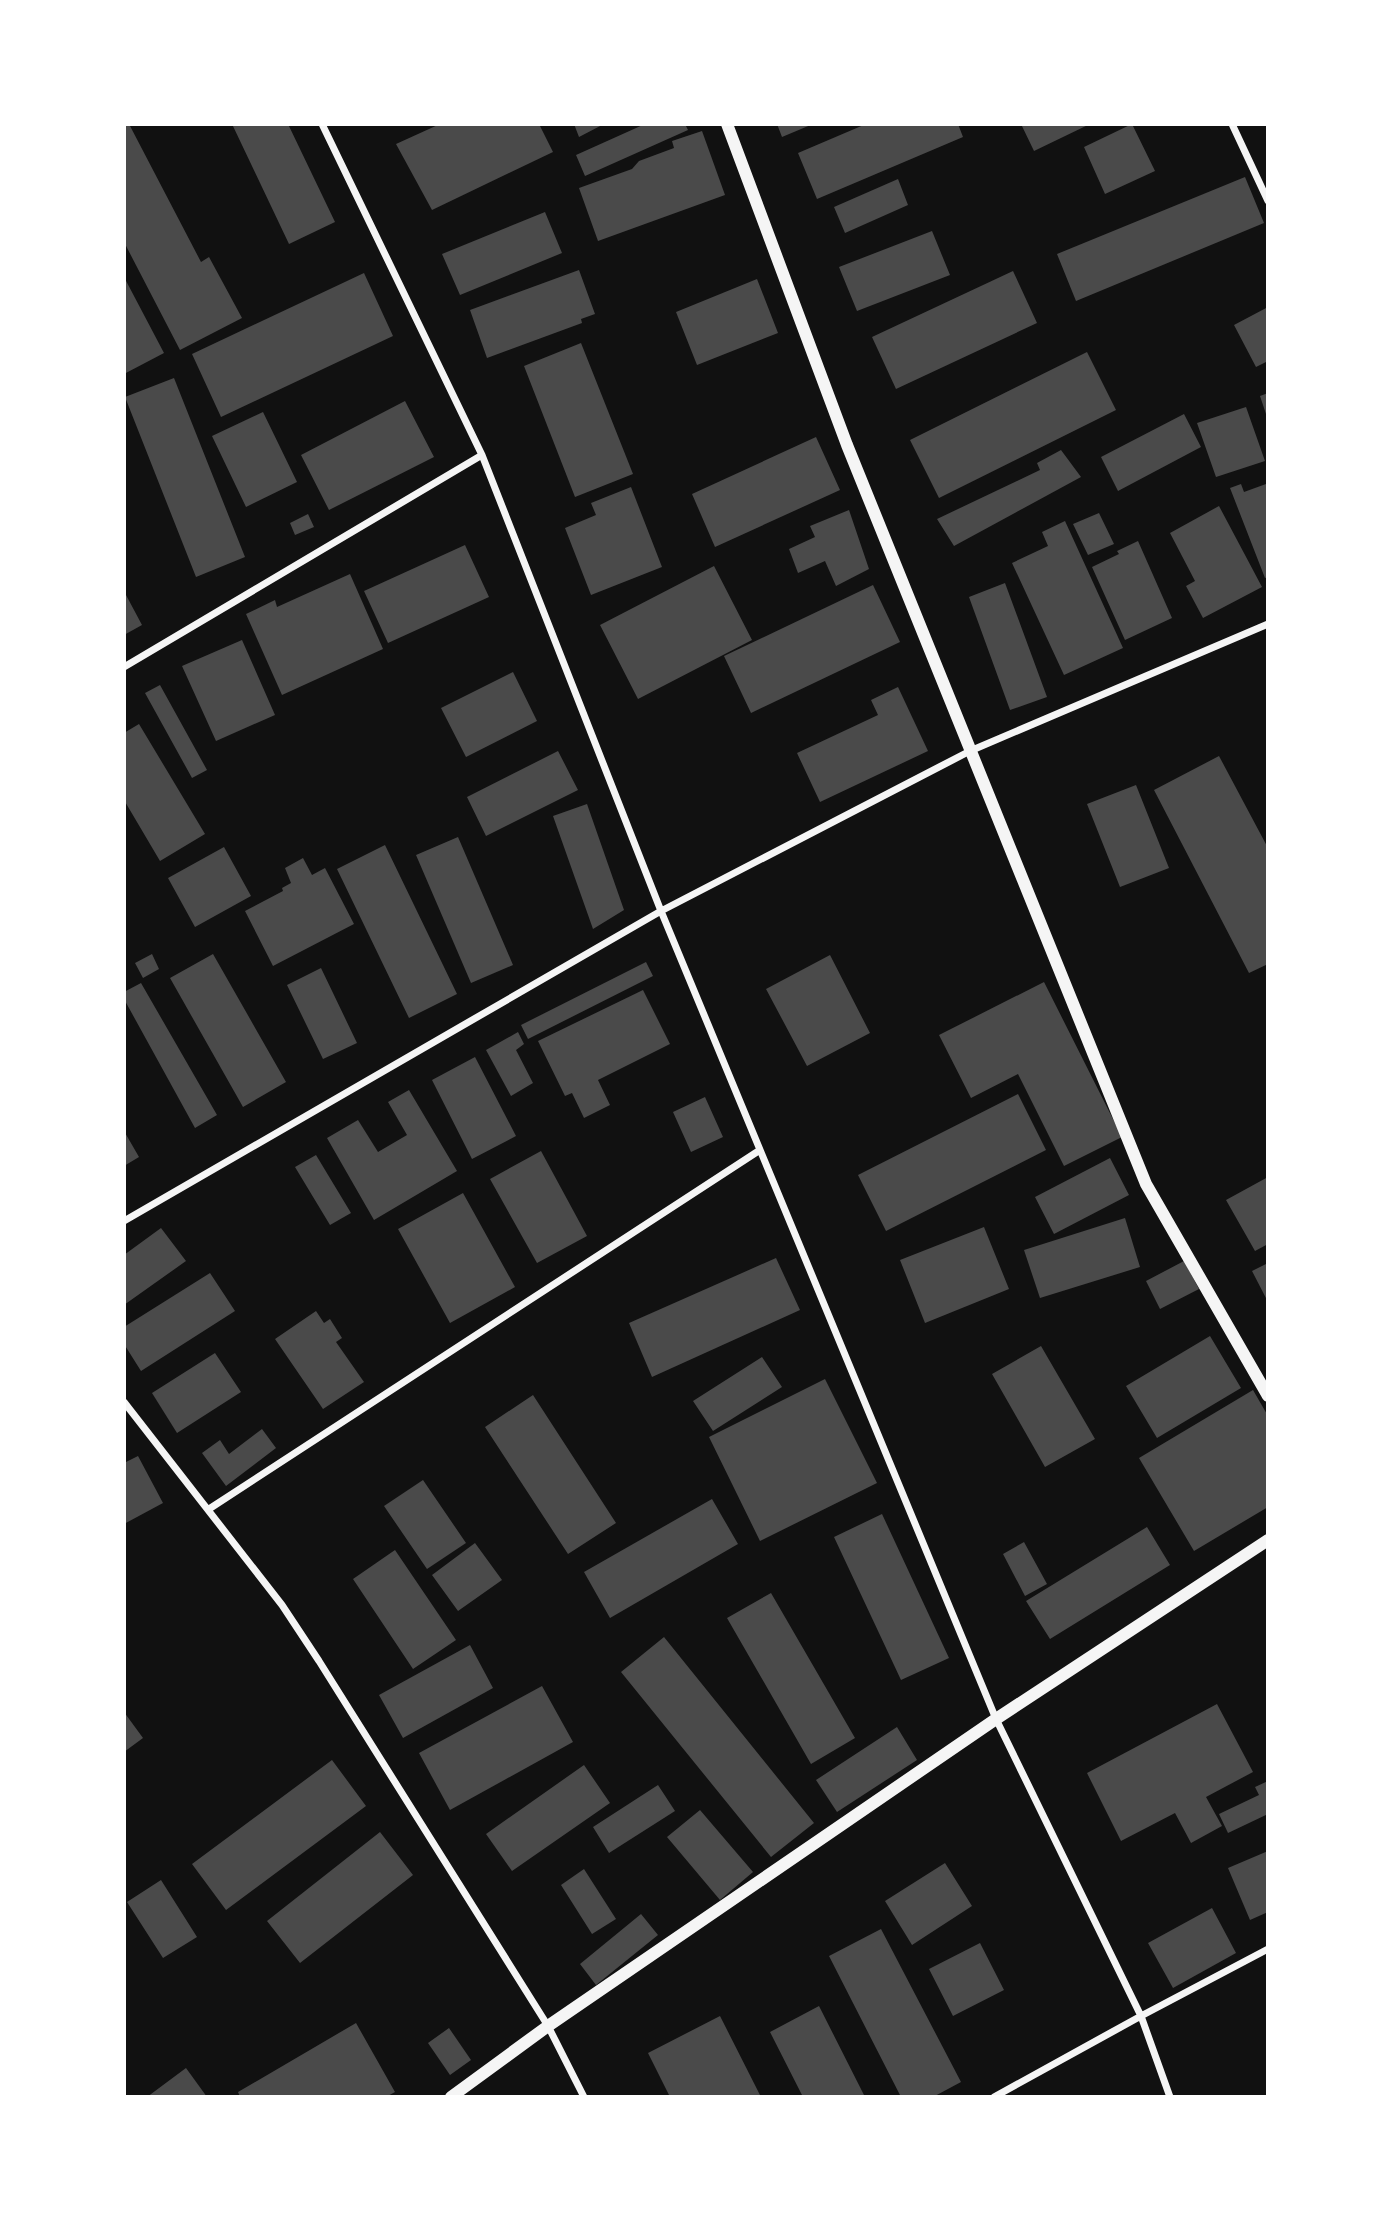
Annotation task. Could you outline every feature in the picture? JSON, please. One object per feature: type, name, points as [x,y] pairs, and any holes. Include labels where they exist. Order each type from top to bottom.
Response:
[{"type":"street","points":[[322,124],[482,455],[661,911],[996,1719],[1141,2016],[1170,2097]]},
{"type":"street","points":[[727,124],[847,445],[1146,1184],[1268,1396]]},
{"type":"street","points":[[1231,124],[1268,201]]},
{"type":"street","points":[[124,667],[482,455]]},
{"type":"street","points":[[124,1221],[661,911],[970,751],[1268,624]]},
{"type":"street","points":[[209,1509],[760,1150]]},
{"type":"street","points":[[124,1402],[282,1605],[548,2025],[584,2097]]},
{"type":"street","points":[[451,2097],[548,2025],[996,1719],[1268,1539]]},
{"type":"street","points":[[994,2097],[1268,1949]]},
{"type":"building","points":[[124,124],[129,124],[201,262],[209,257],[242,318],[180,350],[124,242]]},
{"type":"building","points":[[232,124],[288,124],[335,222],[289,244]]},
{"type":"building","points":[[440,124],[539,124],[553,152],[432,210],[396,144]]},
{"type":"building","points":[[574,124],[604,124],[579,137]]},
{"type":"building","points":[[645,124],[685,124],[688,130],[585,176],[576,155]]},
{"type":"building","points":[[777,124],[813,124],[782,137]]},
{"type":"building","points":[[866,124],[958,124],[963,137],[817,199],[798,153]]},
{"type":"building","points":[[1021,124],[1090,124],[1034,151]]},
{"type":"building","points":[[1132,124],[1155,171],[1105,194],[1084,147]]},
{"type":"building","points":[[702,131],[725,195],[598,241],[579,188],[632,169],[639,161],[674,148],[672,141]]},
{"type":"building","points":[[1245,177],[1264,223],[1076,301],[1057,254]]},
{"type":"building","points":[[898,179],[908,205],[845,233],[834,207]]},
{"type":"building","points":[[545,212],[562,253],[460,295],[442,254]]},
{"type":"building","points":[[932,231],[950,275],[857,311],[839,267]]},
{"type":"building","points":[[579,270],[595,314],[581,319],[582,323],[487,358],[470,310]]},
{"type":"building","points":[[1013,271],[1037,323],[896,389],[872,337]]},
{"type":"building","points":[[364,273],[393,336],[221,417],[192,354]]},
{"type":"building","points":[[124,277],[164,353],[124,374]]},
{"type":"building","points":[[757,279],[778,333],[697,365],[676,312]]},
{"type":"building","points":[[1268,307],[1268,361],[1256,367],[1234,325]]},
{"type":"building","points":[[581,343],[633,474],[575,497],[524,366]]},
{"type":"building","points":[[1087,352],[1116,410],[939,498],[910,440]]},
{"type":"building","points":[[174,378],[245,557],[196,577],[125,397]]},
{"type":"building","points":[[1268,393],[1268,417],[1267,417],[1260,396]]},
{"type":"building","points":[[405,401],[434,457],[329,510],[301,455]]},
{"type":"building","points":[[1246,407],[1265,461],[1216,477],[1197,423]]},
{"type":"building","points":[[263,412],[297,482],[246,507],[212,436]]},
{"type":"building","points":[[1184,414],[1201,447],[1118,491],[1101,457]]},
{"type":"building","points":[[816,437],[840,490],[715,547],[692,494]]},
{"type":"building","points":[[1061,450],[1081,477],[954,546],[937,519],[1040,470],[1037,463]]},
{"type":"building","points":[[1241,484],[1244,492],[1266,484],[1268,488],[1268,577],[1265,578],[1230,488]]},
{"type":"building","points":[[631,487],[662,567],[591,595],[565,528],[596,515],[591,503]]},
{"type":"building","points":[[1219,506],[1262,587],[1203,618],[1186,586],[1195,581],[1170,533]]},
{"type":"building","points":[[849,510],[869,569],[836,586],[825,561],[798,573],[789,549],[815,537],[810,526]]},
{"type":"building","points":[[1099,513],[1114,544],[1088,555],[1073,524]]},
{"type":"building","points":[[308,514],[314,527],[295,535],[290,523]]},
{"type":"building","points":[[1065,521],[1123,648],[1064,675],[1012,563],[1048,546],[1042,532]]},
{"type":"building","points":[[1138,541],[1172,618],[1125,640],[1092,567]]},
{"type":"building","points":[[465,545],[489,597],[388,643],[364,591]]},
{"type":"building","points":[[714,566],[752,640],[638,699],[600,625]]},
{"type":"building","points":[[350,574],[383,649],[282,695],[246,614],[275,600],[277,607]]},
{"type":"building","points":[[1005,583],[1047,697],[1010,710],[969,597]]},
{"type":"building","points":[[873,585],[900,642],[751,713],[724,656]]},
{"type":"building","points":[[126,595],[142,625],[124,635],[124,596]]},
{"type":"building","points":[[242,640],[275,715],[216,741],[182,666]]},
{"type":"building","points":[[513,672],[537,721],[466,757],[441,708]]},
{"type":"building","points":[[160,685],[207,770],[192,778],[145,693]]},
{"type":"building","points":[[898,687],[928,751],[820,802],[797,753],[878,715],[871,700]]},
{"type":"building","points":[[139,724],[205,834],[160,861],[124,800],[124,733]]},
{"type":"building","points":[[558,751],[578,790],[486,836],[467,797]]},
{"type":"building","points":[[1219,756],[1268,848],[1268,964],[1249,973],[1154,790]]},
{"type":"building","points":[[1136,785],[1169,868],[1120,887],[1087,804]]},
{"type":"building","points":[[587,804],[624,910],[593,929],[553,816]]},
{"type":"building","points":[[458,837],[513,965],[471,983],[416,855]]},
{"type":"building","points":[[385,845],[457,994],[409,1018],[337,869]]},
{"type":"building","points":[[224,847],[251,896],[195,927],[168,878]]},
{"type":"building","points":[[303,858],[312,875],[325,868],[354,924],[273,966],[245,911],[283,891],[282,888],[291,883],[285,868]]},
{"type":"building","points":[[152,954],[159,969],[143,978],[135,963]]},
{"type":"building","points":[[213,954],[286,1082],[243,1107],[170,978]]},
{"type":"building","points":[[830,955],[870,1033],[807,1066],[766,989]]},
{"type":"building","points":[[646,962],[653,976],[528,1039],[521,1025]]},
{"type":"building","points":[[321,968],[357,1043],[323,1059],[287,985]]},
{"type":"building","points":[[1044,982],[1122,1137],[1064,1166],[1018,1074],[971,1098],[939,1035]]},
{"type":"building","points":[[141,983],[217,1115],[195,1128],[124,999],[124,992]]},
{"type":"building","points":[[643,990],[670,1044],[598,1080],[610,1105],[584,1118],[572,1093],[565,1096],[538,1041]]},
{"type":"building","points":[[518,1032],[524,1044],[516,1050],[533,1083],[511,1096],[486,1050]]},
{"type":"building","points":[[475,1057],[516,1136],[472,1159],[432,1080]]},
{"type":"building","points":[[409,1090],[457,1171],[374,1220],[327,1138],[358,1120],[378,1152],[407,1135],[388,1102]]},
{"type":"building","points":[[1018,1094],[1046,1150],[886,1231],[858,1175]]},
{"type":"building","points":[[705,1097],[723,1137],[691,1152],[673,1112]]},
{"type":"building","points":[[124,1131],[139,1157],[124,1166]]},
{"type":"building","points":[[541,1151],[587,1236],[537,1263],[490,1179]]},
{"type":"building","points":[[316,1155],[351,1213],[330,1225],[295,1167]]},
{"type":"building","points":[[1110,1158],[1129,1195],[1054,1234],[1035,1197]]},
{"type":"building","points":[[1268,1177],[1268,1244],[1255,1251],[1226,1200]]},
{"type":"building","points":[[463,1193],[515,1287],[450,1323],[398,1229]]},
{"type":"building","points":[[1125,1218],[1140,1267],[1040,1298],[1024,1250]]},
{"type":"building","points":[[984,1227],[1009,1289],[925,1323],[900,1260]]},
{"type":"building","points":[[161,1228],[186,1261],[124,1305],[124,1255]]},
{"type":"building","points":[[776,1258],[800,1310],[652,1377],[629,1323]]},
{"type":"building","points":[[1184,1261],[1199,1289],[1160,1309],[1146,1281]]},
{"type":"building","points":[[1268,1263],[1268,1302],[1252,1271]]},
{"type":"building","points":[[210,1273],[235,1311],[141,1371],[124,1344],[124,1327]]},
{"type":"building","points":[[316,1311],[324,1323],[330,1319],[342,1338],[336,1342],[364,1382],[323,1409],[275,1339]]},
{"type":"building","points":[[1210,1336],[1241,1388],[1157,1438],[1126,1386]]},
{"type":"building","points":[[1041,1346],[1095,1439],[1045,1467],[992,1374]]},
{"type":"building","points":[[215,1353],[241,1392],[177,1433],[152,1393]]},
{"type":"building","points":[[762,1357],[782,1387],[713,1431],[693,1401]]},
{"type":"building","points":[[825,1379],[877,1483],[760,1541],[709,1437]]},
{"type":"building","points":[[1253,1390],[1268,1416],[1268,1507],[1194,1551],[1139,1458]]},
{"type":"building","points":[[533,1395],[616,1523],[568,1554],[485,1427]]},
{"type":"building","points":[[262,1429],[276,1448],[226,1486],[202,1453],[220,1440],[229,1454]]},
{"type":"building","points":[[138,1456],[163,1503],[124,1524],[124,1463]]},
{"type":"building","points":[[423,1480],[466,1543],[427,1569],[384,1506]]},
{"type":"building","points":[[712,1499],[738,1544],[610,1618],[584,1572]]},
{"type":"building","points":[[882,1514],[949,1658],[901,1680],[834,1537]]},
{"type":"building","points":[[1147,1527],[1170,1565],[1050,1639],[1026,1601]]},
{"type":"building","points":[[1024,1542],[1047,1584],[1025,1596],[1003,1554]]},
{"type":"building","points":[[475,1543],[502,1580],[458,1611],[432,1575]]},
{"type":"building","points":[[395,1550],[456,1640],[413,1669],[353,1579]]},
{"type":"building","points":[[771,1593],[855,1738],[811,1764],[727,1618]]},
{"type":"building","points":[[664,1637],[814,1823],[771,1857],[621,1672]]},
{"type":"building","points":[[470,1645],[493,1688],[403,1738],[379,1695]]},
{"type":"building","points":[[542,1686],[573,1742],[450,1810],[419,1753]]},
{"type":"building","points":[[1217,1704],[1253,1772],[1206,1797],[1222,1826],[1191,1843],[1175,1813],[1121,1841],[1087,1773]]},
{"type":"building","points":[[124,1712],[143,1738],[124,1752]]},
{"type":"building","points":[[897,1727],[917,1760],[837,1812],[816,1780]]},
{"type":"building","points":[[332,1760],[366,1806],[226,1910],[192,1864]]},
{"type":"building","points":[[584,1765],[610,1803],[512,1871],[486,1834]]},
{"type":"building","points":[[1268,1781],[1268,1814],[1228,1833],[1219,1814],[1259,1795],[1255,1787]]},
{"type":"building","points":[[658,1785],[675,1811],[609,1853],[593,1827]]},
{"type":"building","points":[[700,1810],[753,1872],[720,1900],[667,1837]]},
{"type":"building","points":[[380,1832],[413,1875],[300,1963],[267,1921]]},
{"type":"building","points":[[1268,1851],[1268,1912],[1250,1920],[1228,1868]]},
{"type":"building","points":[[945,1863],[972,1906],[912,1945],[885,1901]]},
{"type":"building","points":[[584,1869],[616,1919],[592,1934],[561,1885]]},
{"type":"building","points":[[161,1880],[197,1937],[163,1958],[127,1902]]},
{"type":"building","points":[[1212,1908],[1236,1953],[1173,1988],[1148,1943]]},
{"type":"building","points":[[641,1914],[658,1935],[596,1985],[580,1964]]},
{"type":"building","points":[[881,1929],[961,2082],[933,2097],[901,2097],[829,1956]]},
{"type":"building","points":[[980,1943],[1004,1990],[953,2016],[929,1969]]},
{"type":"building","points":[[819,2006],[865,2097],[803,2097],[770,2032]]},
{"type":"building","points":[[720,2016],[761,2097],[670,2097],[648,2053]]},
{"type":"building","points":[[356,2023],[395,2092],[386,2097],[240,2097],[238,2092]]},
{"type":"building","points":[[449,2028],[471,2060],[450,2075],[428,2043]]},
{"type":"building","points":[[186,2068],[207,2097],[147,2097]]}]
